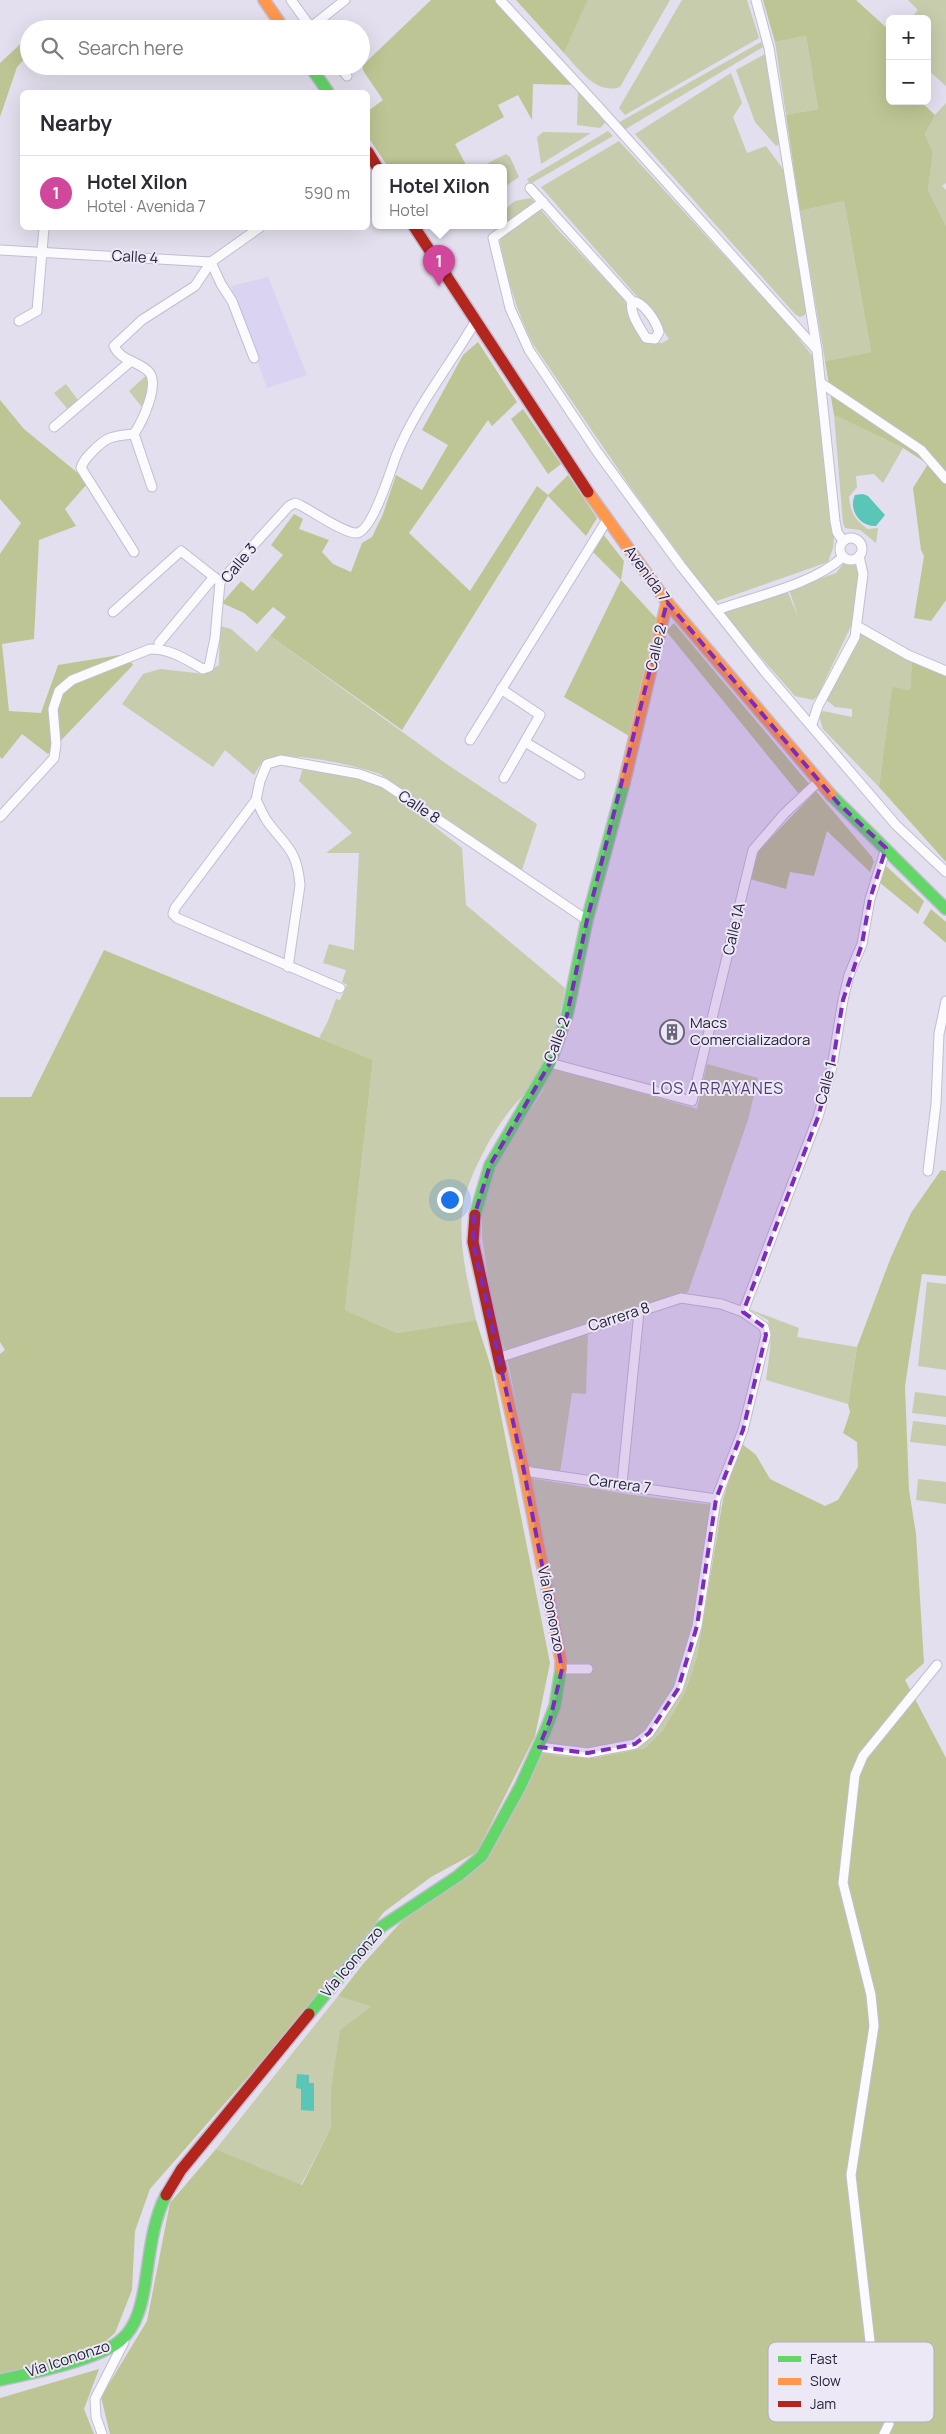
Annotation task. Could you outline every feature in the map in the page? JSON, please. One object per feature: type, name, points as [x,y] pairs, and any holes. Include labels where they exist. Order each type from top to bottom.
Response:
[{"type":"main road","points":[[264,0],[278,20]]},
{"type":"main road","points":[[316,75],[327,90]]},
{"type":"main road","name":"Avenida 7","points":[[416,229],[568,464],[667,602],[838,803],[860,821],[946,909]]},
{"type":"main road","name":"Calle 2","points":[[524,1469],[473,1242],[474,1217],[490,1165],[550,1063],[567,1016],[586,920],[623,786],[667,602]]},
{"type":"main road","name":"Vía Icononzo","points":[[0,2380],[90,2355],[116,2344],[129,2333],[146,2278],[153,2228],[163,2200],[181,2170],[381,1927],[393,1917],[465,1872],[482,1856],[539,1747],[550,1720],[560,1685],[562,1669],[524,1469]]},
{"type":"street","points":[[291,0],[306,20]]},
{"type":"street","points":[[321,20],[345,0]]},
{"type":"street","points":[[500,0],[817,350]]},
{"type":"street","points":[[756,0],[769,48],[817,350],[835,521],[837,532],[843,542]]},
{"type":"street","points":[[530,188],[632,301]]},
{"type":"street","points":[[507,227],[543,202]]},
{"type":"street","points":[[505,229],[492,238],[510,308],[529,350],[558,395],[640,510],[765,672],[812,724],[896,826],[946,872]]},
{"type":"street","points":[[19,322],[37,311],[43,230]]},
{"type":"street","points":[[134,552],[81,468],[83,462],[104,439],[134,434],[141,424],[154,384],[150,372],[117,353],[114,346],[117,341],[142,320],[195,286],[211,262],[252,230]]},
{"type":"street","name":"Calle 4","points":[[0,250],[211,262]]},
{"type":"street","points":[[211,262],[232,302],[254,358]]},
{"type":"street","name":"Calle 3","points":[[0,816],[54,758],[56,744],[53,709],[59,691],[72,680],[150,649],[172,652],[202,669],[209,667],[213,653],[217,579],[289,506],[295,503],[348,530],[358,533],[364,530],[375,511],[401,444],[416,416],[475,322]]},
{"type":"street","points":[[54,427],[132,360]]},
{"type":"street","points":[[821,383],[921,450],[946,479]]},
{"type":"street","points":[[134,434],[152,487]]},
{"type":"street","points":[[470,740],[607,520]]},
{"type":"street","points":[[852,538],[858,541],[862,550],[859,556],[853,560],[843,557],[840,547],[843,542],[852,538]]},
{"type":"street","points":[[114,612],[181,551],[217,579],[159,643]]},
{"type":"street","points":[[812,724],[818,706],[858,626],[863,574],[859,556]]},
{"type":"street","points":[[716,610],[808,578],[832,566],[843,557]]},
{"type":"street","points":[[858,626],[908,655],[946,671]]},
{"type":"street","points":[[501,689],[540,715],[504,778]]},
{"type":"street","points":[[525,742],[580,775]]},
{"type":"street","name":"Calle 8","points":[[256,800],[260,781],[267,764],[281,760],[359,774],[384,783],[586,920]]},
{"type":"street","name":"Calle 1A","points":[[550,1063],[692,1101],[752,850],[784,814],[819,781]]},
{"type":"street","points":[[288,967],[300,885],[299,872],[293,852],[267,820],[256,800],[175,908],[174,914],[177,918],[288,967],[340,988]]},
{"type":"street","name":"Calle 1","points":[[743,1312],[818,1116],[832,1067],[843,1000],[862,944],[870,899],[886,848]]},
{"type":"street","points":[[928,1171],[936,1104],[938,1034],[946,1001]]},
{"type":"street","name":"Carrera 8","points":[[498,1358],[578,1330],[681,1298],[721,1304],[743,1312],[764,1327],[766,1335],[743,1430],[716,1499],[697,1626],[678,1688],[649,1733],[635,1744],[588,1753],[539,1747]]},
{"type":"street","points":[[622,1484],[639,1312]]},
{"type":"street","name":"Carrera 7","points":[[524,1469],[716,1499]]},
{"type":"street","points":[[870,2342],[851,2175],[874,2026],[871,1995],[843,1883],[855,1775],[863,1756],[937,1665]]},
{"type":"street","points":[[562,1669],[588,1669]]},
{"type":"street","points":[[102,2434],[96,2417],[95,2399],[129,2333]]},
{"type":"street","points":[[884,2434],[889,2422]]},
{"type":"highlighted area","points":[[667,602],[838,803],[886,848],[870,899],[862,944],[843,1000],[832,1067],[818,1117],[743,1312],[764,1327],[766,1335],[743,1430],[716,1499],[697,1626],[678,1689],[649,1733],[635,1744],[588,1753],[539,1747],[550,1720],[562,1669],[524,1471],[473,1242],[474,1217],[490,1165],[550,1063],[567,1015],[587,920]]},
{"type":"shaded area","points":[[431,0],[498,0],[576,85],[533,84],[532,120],[518,95],[498,105],[504,117],[455,144],[465,164],[386,164],[370,140],[370,110],[383,100],[366,75],[370,75],[370,58]]},
{"type":"shaded area","points":[[516,0],[588,0],[564,53]]},
{"type":"shaded area","points":[[588,0],[670,0],[620,87],[603,87],[596,84],[582,73],[564,53]]},
{"type":"shaded area","points":[[682,0],[747,0],[759,38],[625,115],[619,108]]},
{"type":"shaded area","points":[[763,0],[856,0],[886,27],[886,105],[924,105],[935,115],[925,134],[933,153],[928,190],[946,226],[946,600],[931,621],[914,618],[924,556],[921,550],[913,488],[928,464],[903,448],[834,415],[825,361],[871,352],[844,201],[800,211],[786,115],[818,109],[806,36],[775,42]]},
{"type":"shaded area","points":[[908,0],[946,0],[946,86],[931,73],[931,15],[914,15],[918,10]]},
{"type":"shaded area","points":[[806,36],[818,109],[786,115],[775,42]]},
{"type":"shaded area","points":[[761,42],[763,47],[624,130],[618,123]]},
{"type":"shaded area","points":[[20,44],[20,64],[17,67],[0,117],[0,63]]},
{"type":"shaded area","points":[[765,54],[780,144],[776,146],[755,122],[736,70]]},
{"type":"shaded area","points":[[731,73],[742,103],[733,117],[747,153],[766,146],[783,169],[806,311],[805,315],[800,317],[795,314],[635,134]]},
{"type":"shaded area","points":[[578,88],[607,121],[600,128],[577,125]]},
{"type":"shaded area","points":[[946,103],[946,183],[942,186],[946,190],[946,226],[928,190],[933,153],[925,134],[935,115]]},
{"type":"shaded area","points":[[608,131],[613,136],[530,184],[527,179]]},
{"type":"shaded area","points":[[543,132],[591,133],[541,164],[537,137]]},
{"type":"shaded area","points":[[619,141],[789,326],[814,358],[834,537],[833,548],[828,562],[714,602],[631,488],[533,344],[520,316],[510,286],[498,229],[507,229],[507,208],[515,201],[531,198],[558,230],[623,298],[645,343],[662,343],[669,339],[655,317],[541,187]]},
{"type":"shaded area","points":[[506,154],[510,157],[519,177],[507,185],[507,164],[488,163]]},
{"type":"shaded area","points":[[844,201],[871,352],[825,361],[800,211]]},
{"type":"shaded area","points":[[268,277],[307,375],[267,388],[231,286]]},
{"type":"shaded area","points":[[478,342],[517,402],[492,426],[488,420],[409,533],[470,591],[537,486],[548,495],[568,475],[597,518],[586,536],[548,496],[402,730],[270,636],[286,617],[273,607],[257,624],[244,613],[222,603],[241,581],[253,591],[283,555],[271,545],[294,514],[303,519],[299,529],[329,540],[322,552],[333,564],[351,572],[362,543],[372,537],[383,514],[396,475],[422,490],[448,445],[422,430],[463,355]]},
{"type":"shaded area","points":[[150,372],[145,411],[129,391]]},
{"type":"shaded area","points":[[66,384],[81,404],[71,413],[54,393]]},
{"type":"shaded area","points":[[0,400],[24,429],[79,474],[87,484],[65,509],[76,526],[39,540],[34,639],[2,644],[9,711],[41,713],[58,665],[126,654],[133,665],[48,754],[22,734],[2,759],[0,757],[0,554],[21,523],[0,499]]},
{"type":"shaded area","points":[[523,409],[561,464],[548,474],[511,419]]},
{"type":"shaded area","points":[[834,415],[903,448],[883,483],[874,474],[856,476],[857,487],[849,497],[852,512],[860,523],[868,529],[878,528],[876,543],[860,530],[845,528],[843,523]]},
{"type":"shaded area","points":[[863,494],[868,496],[885,515],[876,526],[870,526],[860,521],[854,512],[853,501],[855,495]]},
{"type":"shaded area","points":[[603,534],[624,561],[621,580],[591,550]]},
{"type":"shaded area","points":[[844,563],[857,566],[859,571],[852,624],[818,695],[813,700],[795,696],[722,613],[787,590],[799,619],[789,590],[836,573]]},
{"type":"shaded area","points":[[621,580],[657,619],[629,736],[564,697]]},
{"type":"shaded area","points":[[674,623],[810,785],[799,794],[666,631]]},
{"type":"shaded area","points":[[220,626],[231,629],[257,652],[270,636],[448,765],[537,824],[522,870],[380,774],[339,763],[289,756],[276,757],[264,761],[254,775],[225,750],[213,767],[122,704],[143,674],[160,669],[205,674],[219,665]]},
{"type":"shaded area","points":[[860,630],[912,661],[910,690],[892,688],[879,787],[823,729],[819,716],[823,711],[852,717],[852,709],[835,707],[825,699]]},
{"type":"shaded area","points":[[912,661],[946,675],[946,862],[879,787],[892,687],[910,690]]},
{"type":"shaded area","points":[[303,768],[361,778],[385,788],[462,848],[466,905],[565,988],[557,1024],[539,1071],[526,1092],[491,1138],[475,1170],[464,1200],[461,1230],[462,1245],[476,1320],[397,1333],[345,1310],[373,1060],[319,1038],[336,999],[340,1000],[347,985],[342,982],[346,970],[323,963],[329,944],[354,950],[359,853],[326,853],[352,833],[299,781]]},
{"type":"shaded area","points":[[816,791],[872,857],[874,862],[870,872],[827,831],[814,876],[790,872],[786,889],[750,879],[759,850]]},
{"type":"shaded area","points":[[886,866],[924,901],[918,914],[879,882]]},
{"type":"shaded area","points":[[931,909],[946,922],[946,943],[923,923]]},
{"type":"shaded area","points":[[104,950],[373,1060],[345,1310],[397,1333],[476,1320],[492,1370],[550,1663],[535,1736],[477,1852],[431,1877],[384,1912],[323,1991],[150,2189],[135,2231],[132,2290],[115,2333],[90,2355],[0,2373],[0,1354],[5,1350],[0,1342],[0,1097],[31,1097]]},
{"type":"shaded area","points":[[707,1064],[758,1078],[748,1120],[688,1292],[505,1350],[494,1317],[482,1238],[482,1213],[495,1166],[542,1092],[553,1068],[697,1109]]},
{"type":"shaded area","points":[[941,1170],[946,1171],[946,1276],[922,1274],[905,1386],[909,1490],[916,1534],[924,1663],[905,1680],[946,1758],[946,2434],[110,2434],[101,2397],[147,2321],[170,2203],[216,2149],[302,2185],[331,2127],[331,2090],[340,2030],[371,2007],[338,1996],[363,1964],[401,1922],[421,1904],[472,1873],[540,1752],[559,1756],[594,1758],[645,1748],[663,1730],[685,1692],[697,1656],[723,1499],[741,1443],[756,1455],[770,1479],[825,1506],[838,1500],[858,1467],[857,1442],[843,1433],[850,1412],[848,1404],[857,1347],[891,1257],[911,1213]]},
{"type":"shaded area","points":[[927,1282],[946,1284],[946,1370],[918,1366]]},
{"type":"shaded area","points":[[746,1308],[799,1328],[797,1337],[857,1347],[848,1404],[766,1380],[771,1342],[768,1320]]},
{"type":"shaded area","points":[[588,1332],[586,1394],[572,1393],[560,1473],[529,1466],[507,1358]]},
{"type":"shaded area","points":[[915,1392],[946,1396],[946,1417],[912,1413]]},
{"type":"shaded area","points":[[913,1421],[946,1425],[946,1446],[910,1442]]},
{"type":"shaded area","points":[[530,1478],[633,1495],[721,1506],[697,1656],[685,1692],[663,1730],[645,1748],[594,1758],[559,1756],[540,1752],[566,1664]]},
{"type":"shaded area","points":[[918,1479],[946,1482],[946,1504],[916,1500]]},
{"type":"shaded area","points":[[338,1996],[371,2007],[331,2089],[331,2127],[301,2185],[216,2149]]},
{"type":"shaded area","points":[[297,2074],[309,2075],[309,2083],[314,2083],[314,2111],[301,2110],[301,2089],[296,2088]]},
{"type":"shaded area","points":[[99,2369],[84,2409],[94,2434],[0,2434],[0,2398]]},
{"type":"traffic: fast","points":[[316,75],[327,90]]},
{"type":"traffic: fast","points":[[475,1215],[490,1165],[550,1063],[567,1015],[587,920],[624,783]]},
{"type":"traffic: fast","points":[[831,795],[946,909]]},
{"type":"traffic: fast","points":[[309,2014],[381,1927],[458,1876],[482,1856],[520,1787],[545,1732],[555,1706],[561,1669]]},
{"type":"traffic: fast","points":[[0,2380],[46,2370],[99,2353],[112,2346],[127,2334],[132,2328],[140,2306],[155,2227],[166,2195]]},
{"type":"traffic: slow","points":[[264,0],[278,20]]},
{"type":"traffic: slow","points":[[588,492],[667,602],[831,795]]},
{"type":"traffic: slow","points":[[624,783],[667,602]]},
{"type":"traffic: slow","points":[[501,1369],[524,1471],[561,1660],[561,1669]]},
{"type":"traffic: jam","points":[[370,155],[375,164]]},
{"type":"traffic: jam","points":[[416,229],[588,492]]},
{"type":"traffic: jam","points":[[475,1215],[473,1242],[501,1369]]},
{"type":"traffic: jam","points":[[166,2195],[181,2170],[309,2014]]},
{"type":"place","name":"Hotel Xilon","points":[[439,286]]},
{"type":"place","name":"Macs Comercializadora","points":[[672,1032]]},
{"type":"district","name":"LOS ARRAYANES","points":[[718,1088]]}]
